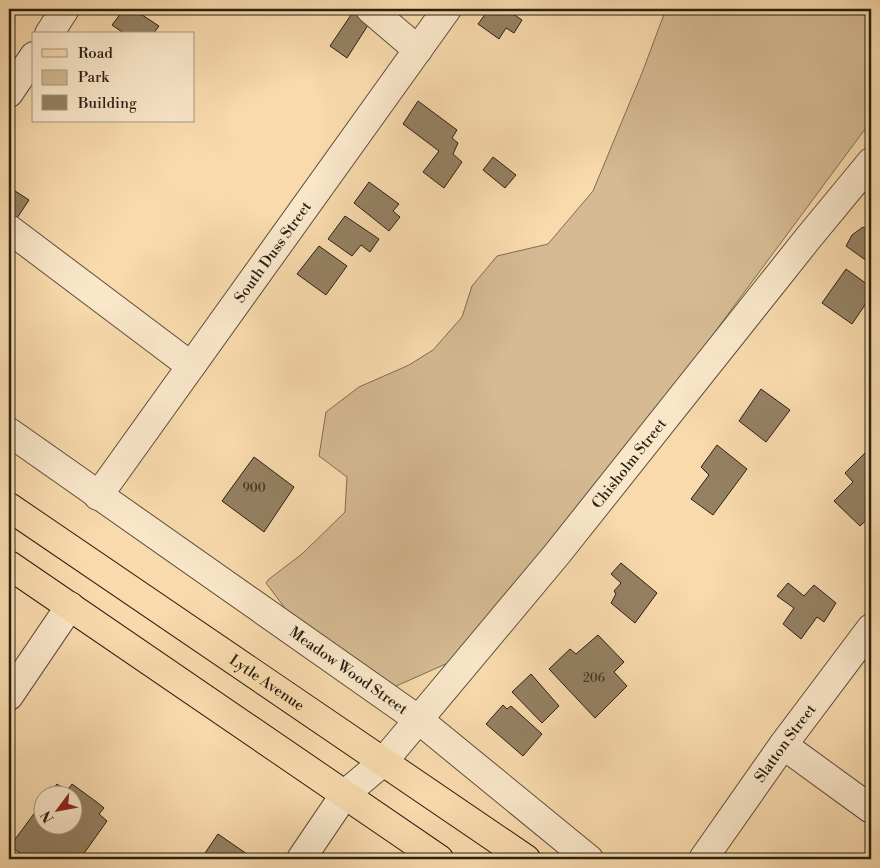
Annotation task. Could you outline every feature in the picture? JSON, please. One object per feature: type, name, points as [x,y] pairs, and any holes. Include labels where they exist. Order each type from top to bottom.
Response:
[{"type":"main road","name":"Lytle Avenue","points":[[9,507],[526,859]]},
{"type":"main road","points":[[9,565],[440,859]]},
{"type":"street","points":[[50,32],[65,9]]},
{"type":"street","points":[[370,9],[418,50]]},
{"type":"street","name":"South Duss Street","points":[[98,496],[447,9]]},
{"type":"street","points":[[9,94],[32,59]]},
{"type":"street","name":"Chisholm Street","points":[[302,859],[345,794],[383,762],[420,720],[558,554],[809,237],[871,162]]},
{"type":"street","points":[[9,229],[191,366]]},
{"type":"street","name":"Meadow Wood Street","points":[[9,432],[420,720],[590,859]]},
{"type":"street","points":[[9,696],[70,606]]},
{"type":"street","name":"Slatton Street","points":[[703,859],[783,745],[871,628]]},
{"type":"street","points":[[783,745],[871,809]]},
{"type":"green space","points":[[666,9],[862,9],[871,17],[871,121],[632,444],[448,663],[394,687],[291,616],[266,583],[302,554],[345,512],[347,477],[319,456],[326,412],[359,387],[409,365],[433,350],[462,317],[472,286],[497,256],[548,244],[593,191],[642,73]]},
{"type":"building","points":[[124,9],[133,9],[159,26],[154,32],[122,32],[112,25]]},
{"type":"building","points":[[355,9],[370,22],[347,58],[330,46]]},
{"type":"building","points":[[489,9],[506,9],[522,20],[514,33],[506,28],[499,39],[478,24]]},
{"type":"building","points":[[418,101],[457,130],[452,138],[458,143],[453,154],[462,162],[444,188],[423,172],[439,151],[403,124]]},
{"type":"building","points":[[493,157],[516,175],[505,188],[483,170]]},
{"type":"building","points":[[369,182],[399,204],[393,211],[400,217],[389,231],[354,203]]},
{"type":"building","points":[[9,187],[29,200],[13,224],[9,221]]},
{"type":"building","points":[[345,216],[379,239],[370,252],[361,245],[352,256],[328,239]]},
{"type":"building","points":[[863,227],[871,233],[871,264],[846,246],[852,235]]},
{"type":"building","points":[[319,246],[347,266],[326,295],[297,274]]},
{"type":"building","points":[[846,269],[871,287],[871,296],[852,324],[822,303]]},
{"type":"building","points":[[761,389],[790,410],[766,442],[739,421]]},
{"type":"building","points":[[717,445],[747,469],[713,515],[691,499],[709,475],[701,467]]},
{"type":"building","points":[[865,453],[871,460],[871,516],[860,526],[834,501],[853,482],[845,473]]},
{"type":"building","points":[[254,457],[294,487],[264,532],[222,501]]},
{"type":"building","points":[[621,563],[657,593],[635,623],[611,603],[616,594],[614,591],[621,583],[611,574]]},
{"type":"building","points":[[788,583],[804,596],[814,585],[836,603],[824,622],[817,617],[801,639],[783,624],[794,608],[777,596]]},
{"type":"building","points":[[598,635],[624,662],[614,672],[627,686],[595,718],[549,669],[570,649],[576,654]]},
{"type":"building","points":[[531,674],[559,706],[542,723],[512,692]]},
{"type":"building","points":[[503,705],[507,709],[511,706],[542,734],[523,756],[486,724]]},
{"type":"building","points":[[82,791],[104,808],[99,814],[107,821],[80,859],[28,859],[10,846],[32,816],[32,836],[82,836]]},
{"type":"building","points":[[218,834],[247,854],[243,859],[208,859],[203,856]]}]
